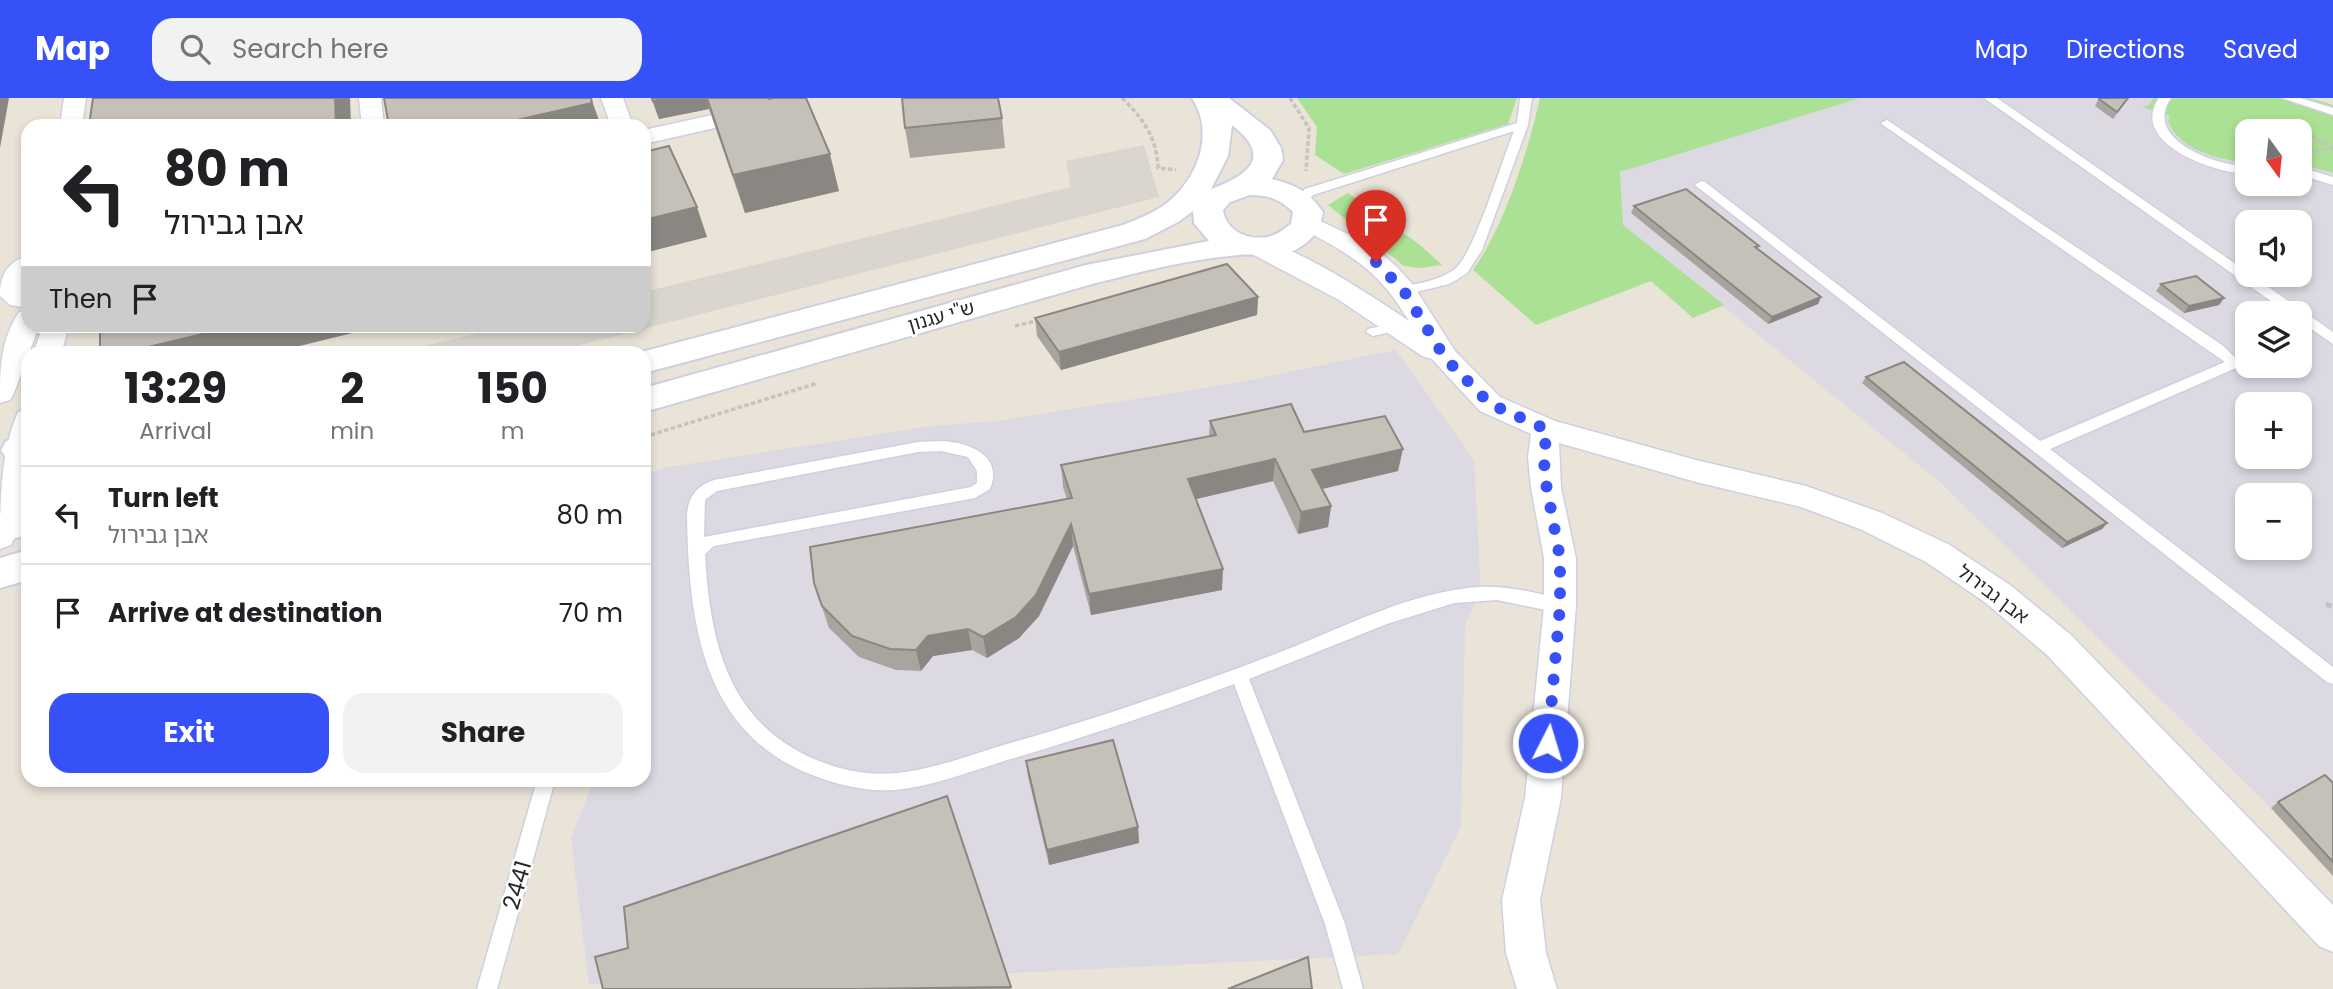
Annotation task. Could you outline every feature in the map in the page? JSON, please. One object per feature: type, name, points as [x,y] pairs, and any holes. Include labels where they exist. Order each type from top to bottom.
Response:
[{"type":"main road","name":"ש''י עגנון","points":[[651,360],[1134,232],[1175,211],[1195,190],[1204,174],[1217,144],[1219,129],[1208,98]]},
{"type":"main road","points":[[878,299],[1143,236],[1175,226],[1207,211],[1220,195],[1247,186],[1264,173],[1268,155],[1265,144],[1253,126],[1208,98]]},
{"type":"main road","points":[[1207,211],[1210,228],[1218,235],[1250,246],[1292,240],[1306,228],[1306,213],[1294,196],[1274,188],[1247,186]]},
{"type":"main road","name":"ש''י עגנון","points":[[651,398],[1086,275],[1151,260],[1250,246]]},
{"type":"main road","points":[[0,572],[21,567]]},
{"type":"street","points":[[72,119],[75,98]]},
{"type":"street","points":[[370,98],[372,119]]},
{"type":"street","points":[[612,98],[620,119]]},
{"type":"street","points":[[651,135],[773,108],[791,98]]},
{"type":"street","name":"אבן גבירול","points":[[1306,213],[1364,252],[1404,291],[1445,358],[1490,404],[1546,429],[1696,471],[1806,497],[1871,521],[1937,553],[1998,594],[2059,645],[2333,933]]},
{"type":"street","points":[[1250,246],[1297,264],[1386,329],[1445,358]]},
{"type":"street","points":[[12,292],[12,275],[21,269]]},
{"type":"street","points":[[0,393],[22,333]]},
{"type":"street","points":[[1537,989],[1526,953],[1521,900],[1543,798],[1560,606],[1560,558],[1546,488],[1543,457],[1546,429]]},
{"type":"street","points":[[8,528],[21,462]]},
{"type":"lane","points":[[1404,291],[1444,281],[1462,270],[1476,250],[1522,125],[1526,98]]},
{"type":"lane","points":[[1990,98],[2279,301]]},
{"type":"lane","points":[[2165,98],[2157,112],[2158,120],[2176,146],[2225,168],[2235,169]]},
{"type":"lane","points":[[2288,98],[2333,112]]},
{"type":"lane","points":[[1888,123],[2217,348],[2232,361],[2231,365],[2038,448]]},
{"type":"lane","points":[[1306,213],[1302,199],[1309,192],[1522,125]]},
{"type":"lane","points":[[2312,175],[2333,181]]},
{"type":"lane","points":[[1701,185],[2333,677]]},
{"type":"lane","points":[[2312,324],[2333,339]]},
{"type":"lane","points":[[697,551],[710,541],[975,492],[985,485],[986,474],[970,449],[951,445],[918,447],[714,486],[700,494],[695,509],[697,551],[705,632],[737,707],[765,740],[825,773],[865,782],[902,780],[1049,740],[1239,674],[1439,599],[1481,593],[1560,606]]},
{"type":"lane","points":[[1239,674],[1335,924],[1353,989]]},
{"type":"lane","name":"2441","points":[[487,989],[544,787]]},
{"type":"path","points":[[1290,98],[1309,128],[1307,169]]},
{"type":"path","points":[[2312,138],[2333,148]]},
{"type":"path","points":[[2312,150],[2333,148]]},
{"type":"path","points":[[1002,329],[1042,320]]},
{"type":"path","points":[[651,435],[829,379]]},
{"type":"path","points":[[2326,604],[2333,607]]},
{"type":"shaded area","points":[[1860,98],[2153,98],[2149,105],[2157,112],[2170,116],[2187,144],[2225,160],[2235,161],[2235,196],[2312,196],[2312,167],[2333,173],[2333,876],[2271,808],[1942,484],[1623,225],[1620,172]]},
{"type":"shaded area","points":[[1144,145],[1159,197],[651,327],[651,290],[1071,187],[1066,161]]},
{"type":"shaded area","points":[[479,333],[627,333],[576,346],[425,346]]},
{"type":"shaded area","points":[[1396,350],[1474,460],[1481,593],[1465,624],[1461,826],[1398,954],[706,988],[589,984],[571,839],[591,787],[651,787],[651,473],[663,468],[932,426],[998,421],[1235,383]]},
{"type":"green space","points":[[1297,98],[1517,98],[1508,124],[1344,174],[1315,155],[1317,127]]},
{"type":"green space","points":[[1540,98],[1860,98],[1620,172],[1623,225],[1724,305],[1693,318],[1651,281],[1536,325],[1473,270],[1495,232],[1514,187]]},
{"type":"green space","points":[[2153,98],[2310,98],[2333,105],[2333,173],[2312,167],[2312,119],[2235,119],[2235,161],[2201,152],[2181,140],[2168,121],[2170,116],[2142,107],[2149,105]]},
{"type":"green space","points":[[1348,193],[1420,245],[1442,265],[1420,268],[1404,266],[1328,205]]},
{"type":"building","points":[[93,98],[335,98],[336,119],[90,119]]},
{"type":"building","points":[[384,98],[591,98],[592,103],[521,119],[388,119]]},
{"type":"building","points":[[707,98],[806,98],[830,154],[733,175]]},
{"type":"building","points":[[902,98],[998,98],[1002,118],[905,128]]},
{"type":"building","points":[[2100,98],[2128,98],[2117,112]]},
{"type":"building","points":[[669,146],[697,207],[651,218],[651,150]]},
{"type":"building","points":[[1686,189],[1759,246],[1755,247],[1821,297],[1772,317],[1634,206]]},
{"type":"building","points":[[1227,264],[1258,297],[1059,352],[1035,318]]},
{"type":"building","points":[[2196,276],[2224,298],[2189,306],[2161,284]]},
{"type":"building","points":[[100,333],[207,333],[152,346],[100,346]]},
{"type":"building","points":[[1904,362],[2107,523],[2067,542],[1866,377]]},
{"type":"building","points":[[1291,404],[1304,432],[1385,416],[1403,449],[1312,470],[1331,506],[1301,512],[1275,459],[1188,479],[1223,569],[1089,594],[1071,524],[1036,595],[1016,617],[983,637],[968,629],[928,636],[916,650],[890,649],[852,636],[822,606],[814,583],[810,547],[1072,498],[1061,465],[1216,435],[1210,421]]},
{"type":"building","points":[[1113,740],[1138,827],[1047,850],[1026,761]]},
{"type":"building","points":[[2325,775],[2333,783],[2333,862],[2278,802]]},
{"type":"building","points":[[947,796],[1011,987],[603,989],[595,957],[628,948],[624,907]]},
{"type":"building","points":[[1308,957],[1312,989],[1228,989]]},
{"type":"route","points":[[1376,262],[1404,291],[1445,358],[1490,404],[1546,429],[1544,473],[1560,558],[1560,606],[1548,743]]}]
